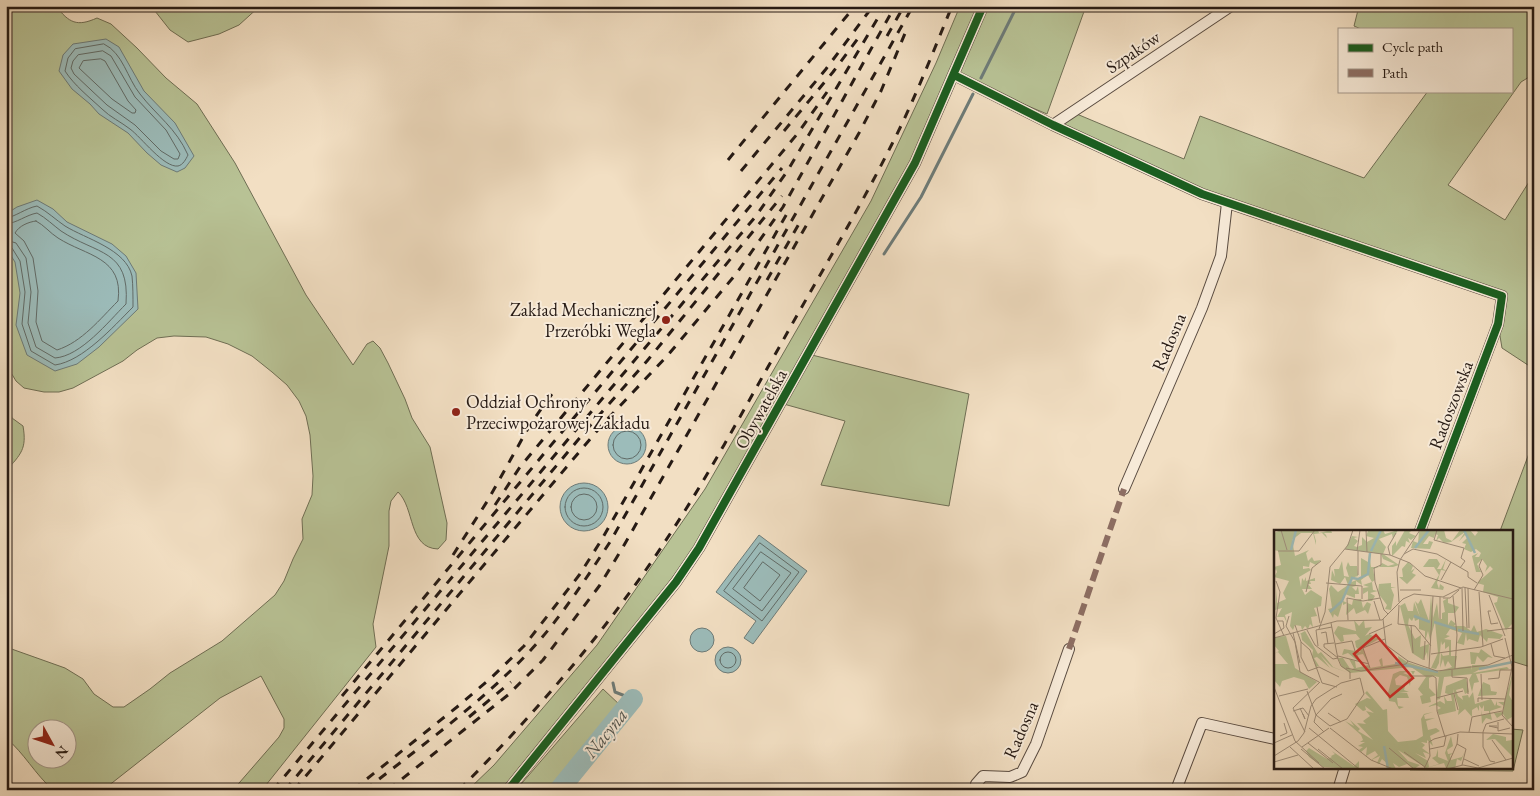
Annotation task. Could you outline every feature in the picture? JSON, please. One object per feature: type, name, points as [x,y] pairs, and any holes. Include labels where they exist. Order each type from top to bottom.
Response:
[{"type":"street","name":"Obywatelska","points":[[508,790],[676,582],[694,557],[915,163],[983,6]]},
{"type":"street","name":"Szpaków","points":[[1053,125],[1231,6]]},
{"type":"street","points":[[954,75],[1053,125],[1202,194],[1227,203]]},
{"type":"street","name":"Radoszowska","points":[[1227,203],[1502,296],[1498,324],[1420,530]]},
{"type":"street","name":"Radosna","points":[[1124,489],[1202,308],[1221,256],[1227,203]]},
{"type":"street","name":"Radosna","points":[[976,790],[976,784],[983,776],[1010,777],[1022,772],[1036,744],[1069,649]]},
{"type":"street","points":[[1176,790],[1202,723],[1274,739]]},
{"type":"street","points":[[1338,790],[1345,768]]},
{"type":"green space","points":[[6,6],[56,6],[69,20],[74,22],[79,23],[97,18],[111,24],[166,78],[197,104],[235,163],[306,295],[353,365],[367,344],[373,341],[380,348],[405,399],[412,418],[430,447],[447,523],[446,540],[438,549],[428,547],[421,542],[403,499],[398,492],[391,501],[389,511],[389,546],[373,624],[376,647],[262,790],[233,790],[279,737],[284,728],[284,719],[261,676],[220,698],[103,790],[53,790],[33,768],[78,768],[78,718],[28,718],[28,762],[6,738],[6,647],[65,668],[83,679],[94,694],[113,707],[124,707],[170,673],[222,641],[275,595],[284,581],[303,539],[302,519],[312,495],[313,476],[310,435],[306,416],[299,401],[287,385],[252,356],[228,344],[206,337],[174,336],[157,338],[123,361],[73,388],[59,392],[44,392],[24,388],[16,381],[7,366]]},
{"type":"green space","points":[[151,6],[260,6],[239,25],[219,34],[188,42],[170,30]]},
{"type":"green space","points":[[960,6],[978,6],[909,166],[690,554],[501,790],[468,790],[494,765],[597,645],[705,489],[871,201],[936,63]]},
{"type":"green space","points":[[983,6],[1086,6],[1047,114],[954,75]]},
{"type":"green space","points":[[1359,6],[1534,6],[1534,74],[1521,82],[1448,185],[1505,220],[1534,174],[1534,369],[1502,348],[1498,324],[1502,297],[1227,203],[1053,125],[1072,112],[1184,159],[1200,116],[1364,178],[1427,92],[1512,92],[1512,28],[1359,28],[1354,26]]},
{"type":"green space","points":[[808,354],[969,394],[949,506],[821,485],[845,421],[780,403]]},
{"type":"green space","points":[[6,394],[12,418],[23,426],[24,440],[22,451],[6,471]]},
{"type":"green space","points":[[1534,440],[1534,668],[1512,661],[1512,530],[1500,530]]},
{"type":"green space","points":[[603,689],[621,706],[552,790],[516,790]]},
{"type":"green space","points":[[1512,729],[1523,730],[1513,771],[1410,770],[1411,768],[1512,768]]},
{"type":"water","points":[[106,39],[119,47],[144,91],[175,123],[194,156],[185,168],[177,172],[161,165],[128,133],[99,114],[72,89],[59,71],[63,55],[73,44]]},
{"type":"water","points":[[37,200],[53,209],[67,222],[112,244],[126,256],[136,273],[138,309],[99,347],[77,364],[55,371],[27,355],[16,325],[20,293],[15,262],[6,248],[6,214],[17,207]]},
{"type":"water","points":[[627,426],[640,432],[646,445],[640,458],[627,464],[614,458],[608,445],[614,432]]},
{"type":"water","points":[[579,483],[589,483],[598,487],[604,493],[608,507],[604,521],[598,527],[589,531],[579,531],[570,527],[564,521],[560,512],[560,502],[564,493],[570,487]]},
{"type":"water","points":[[759,535],[807,571],[753,644],[744,638],[756,621],[716,592]]},
{"type":"water","points":[[702,628],[711,631],[714,640],[711,649],[702,652],[693,649],[690,640],[693,631]]},
{"type":"water","points":[[728,647],[737,651],[741,660],[737,669],[728,673],[719,669],[715,660],[719,651]]},
{"type":"waterway","points":[[981,78],[1017,6]]},
{"type":"waterway","points":[[884,254],[921,197],[973,94]]},
{"type":"waterway","name":"Nacyna","points":[[613,683],[615,692],[633,699]]},
{"type":"waterway","name":"Nacyna","points":[[559,790],[633,699]]},
{"type":"railway","points":[[728,160],[855,6]]},
{"type":"railway","points":[[741,171],[826,69],[873,6]]},
{"type":"railway","points":[[273,790],[756,216],[788,170],[885,6]]},
{"type":"railway","points":[[294,790],[602,425],[668,355],[736,274],[783,207],[895,6]]},
{"type":"railway","points":[[887,36],[904,6]]},
{"type":"railway","points":[[365,790],[450,724],[491,689],[529,652],[572,599],[610,542],[913,6]]},
{"type":"railway","points":[[459,790],[516,731],[598,635],[647,568],[685,511],[727,440],[879,169],[924,75],[952,6]]},
{"type":"railway","points":[[388,790],[508,695],[543,660],[600,585],[859,133],[881,91],[906,31]]},
{"type":"railway","points":[[784,131],[833,72],[862,33]]},
{"type":"railway","points":[[495,505],[520,467],[798,133],[827,92]]},
{"type":"railway","points":[[342,696],[782,168]]},
{"type":"railway","points":[[285,790],[593,422],[647,361],[782,196]]},
{"type":"railway","points":[[353,790],[491,678],[524,646],[580,574],[602,539],[789,210]]},
{"type":"railway","points":[[767,280],[800,222]]},
{"type":"railway","points":[[453,555],[488,500],[531,423],[552,394]]},
{"type":"railway","points":[[469,717],[511,682]]},
{"type":"marked path","points":[[1069,649],[1124,489]]},
{"type":"cycle path","points":[[508,790],[676,582],[699,548],[915,163],[983,6]]},
{"type":"cycle path","points":[[954,75],[1053,125],[1202,194],[1502,296],[1498,324],[1420,530]]},
{"type":"place","name":"Zakład Mechanicznej Przeróbki Wegla","points":[[666,320]]},
{"type":"place","name":"Oddział Ochrony Przeciwpożarowej Zakładu","points":[[456,412]]}]
